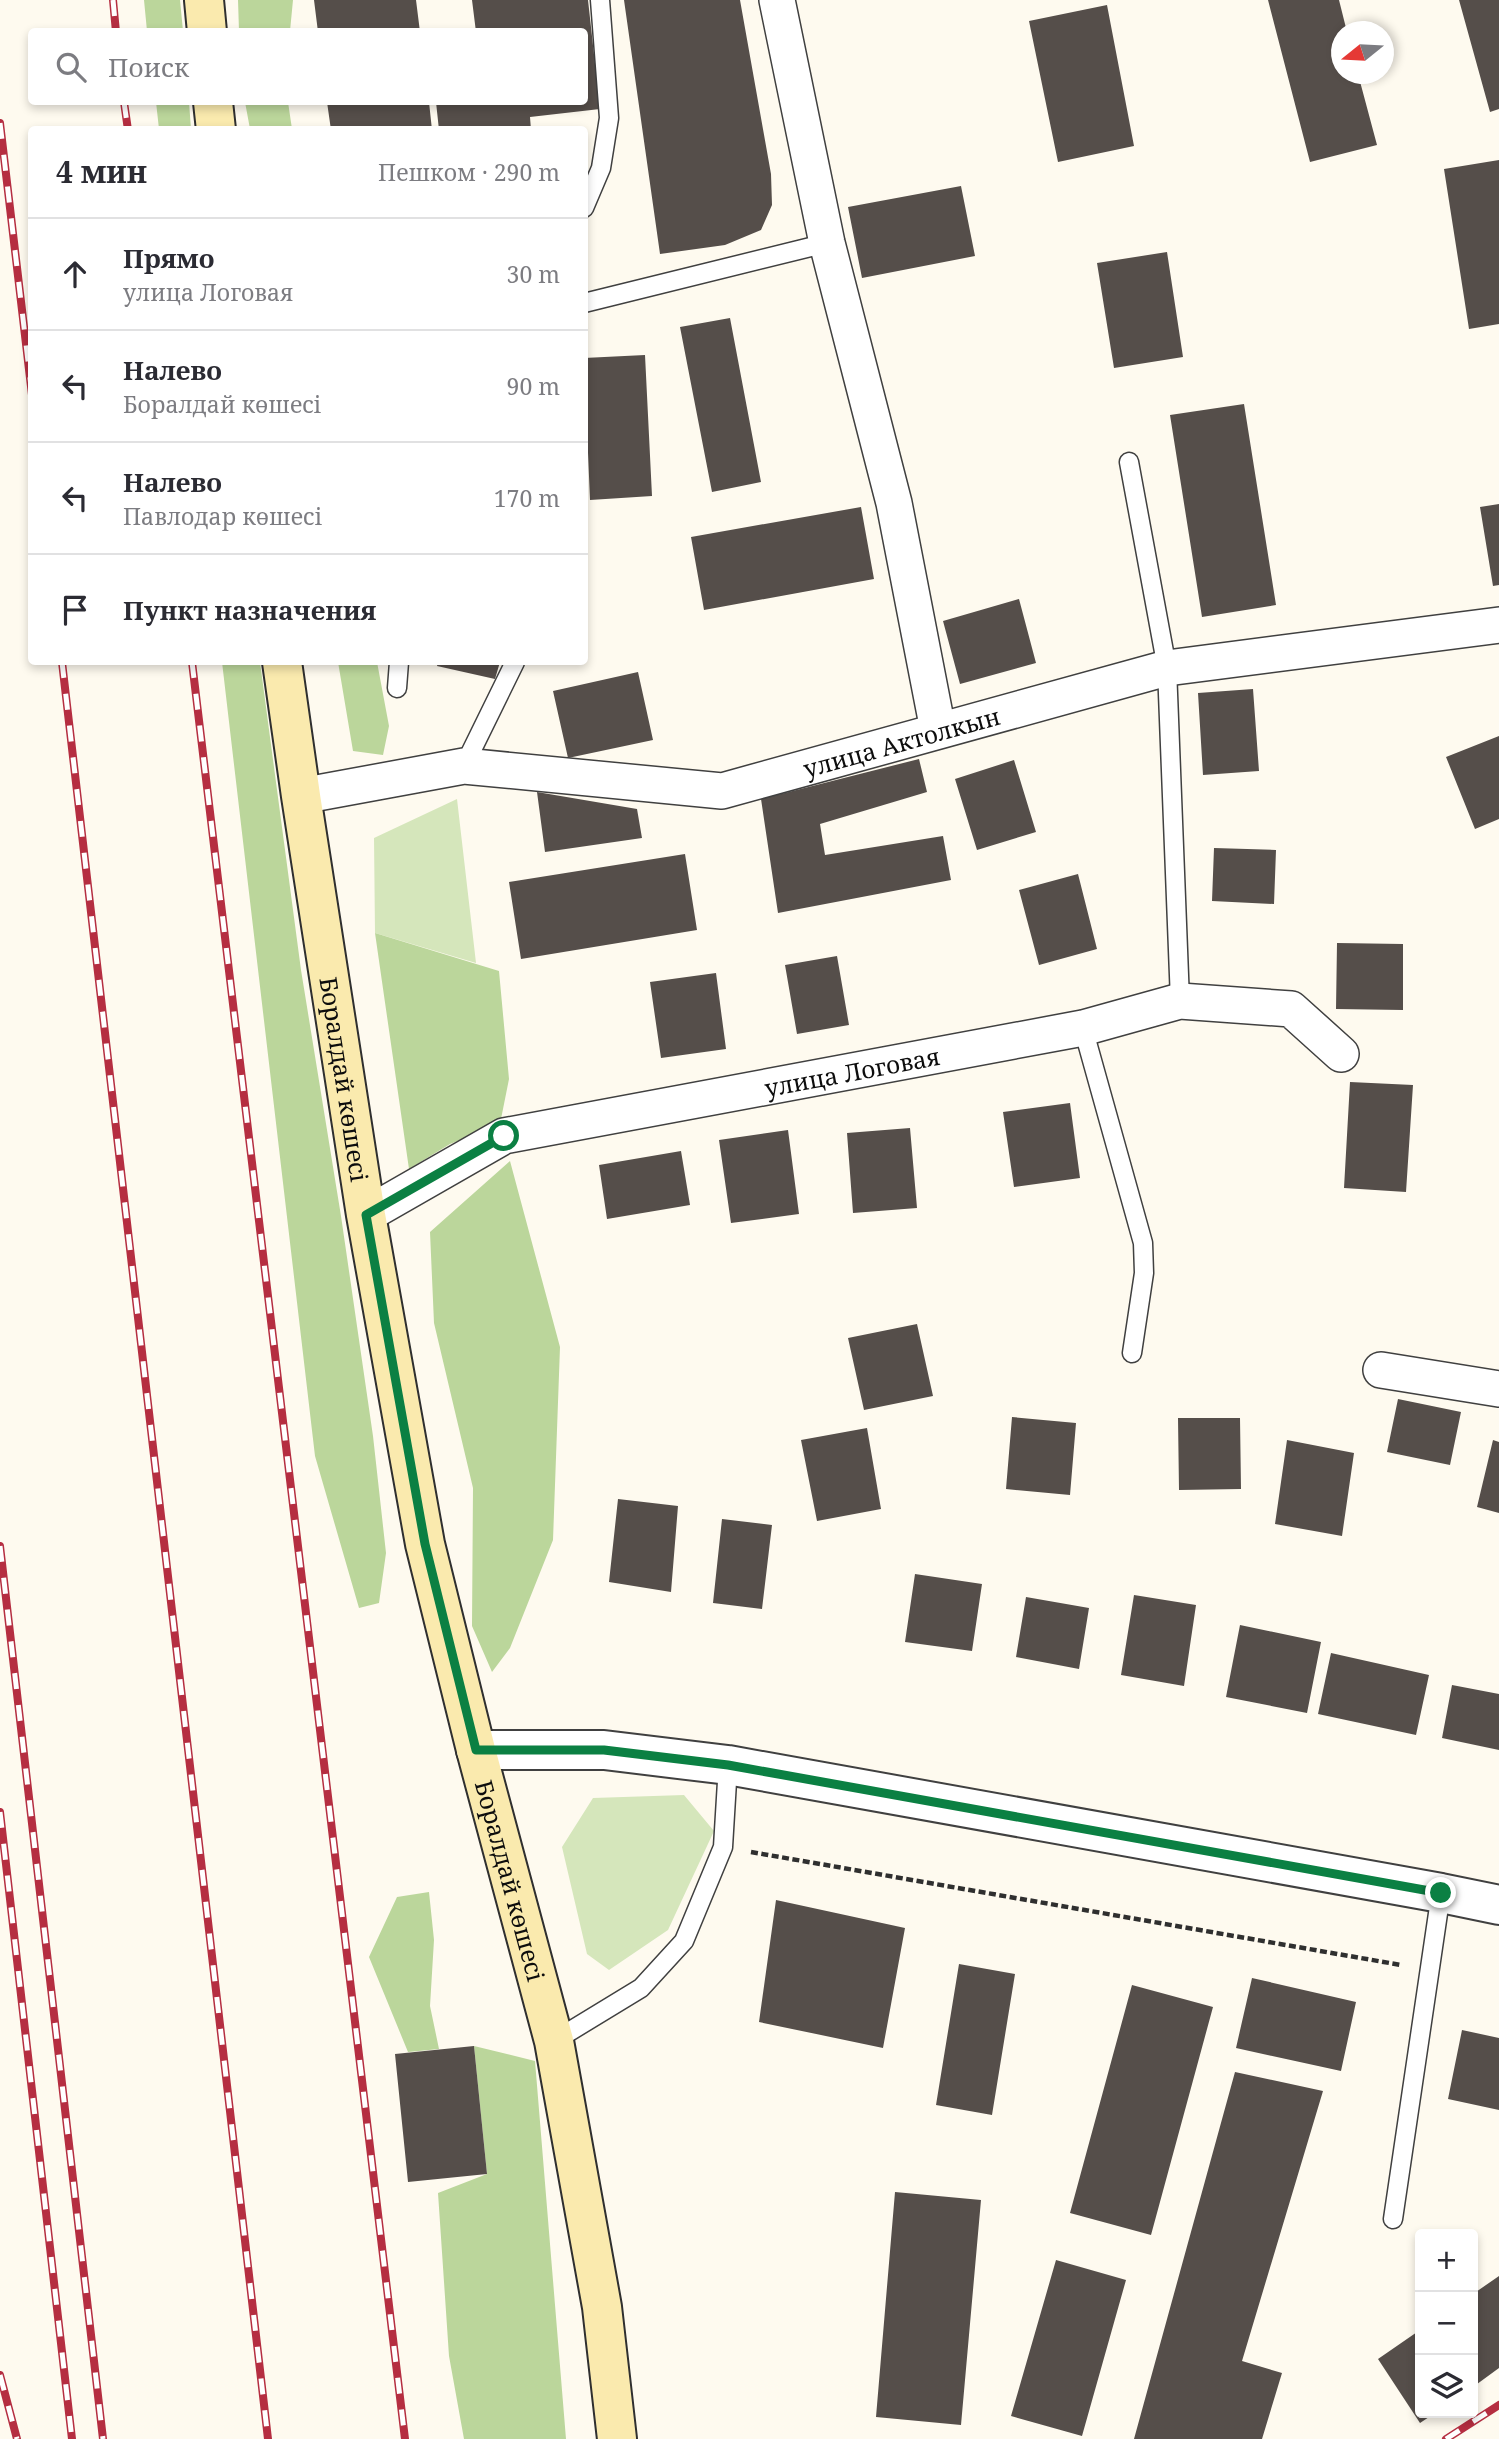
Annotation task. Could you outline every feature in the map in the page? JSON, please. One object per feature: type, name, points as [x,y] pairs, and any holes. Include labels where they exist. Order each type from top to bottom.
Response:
[{"type":"main road","points":[[204,0],[208,28]]},
{"type":"main road","points":[[209,28],[210,0]]},
{"type":"main road","points":[[213,105],[216,126]]},
{"type":"main road","name":"Боралдай көшесі","points":[[282,665],[366,1215],[425,1544],[476,1750],[554,2041],[602,2306],[617,2439]]},
{"type":"street","points":[[777,0],[827,243],[894,503],[938,730]]},
{"type":"street","name":"улица Актолкын","points":[[301,796],[464,766],[722,791],[1167,668],[1499,625]]},
{"type":"street","name":"улица Логовая","points":[[366,1215],[504,1136],[1083,1028],[1180,1001],[1290,1009],[1341,1054]]},
{"type":"street","points":[[1381,1370],[1499,1389]]},
{"type":"street","points":[[476,1750],[604,1750],[728,1765],[1499,1905]]},
{"type":"lane","points":[[588,199],[601,168],[609,118],[600,0]]},
{"type":"lane","points":[[588,302],[827,243]]},
{"type":"lane","points":[[1129,462],[1167,668],[1180,1001]]},
{"type":"lane","points":[[397,688],[399,665]]},
{"type":"lane","points":[[464,766],[514,665]]},
{"type":"lane","points":[[1083,1028],[1143,1242],[1144,1273],[1132,1353]]},
{"type":"lane","points":[[554,2041],[641,1988],[684,1941],[723,1847],[728,1765]]},
{"type":"lane","points":[[1393,2219],[1441,1893]]},
{"type":"path","points":[[723,1847],[1429,1970]]},
{"type":"green space","points":[[144,0],[180,0],[183,28],[147,28]]},
{"type":"green space","points":[[238,0],[293,0],[290,28],[239,28]]},
{"type":"green space","points":[[156,105],[189,105],[191,126],[159,126]]},
{"type":"green space","points":[[246,105],[288,105],[292,126],[249,126]]},
{"type":"green space","points":[[222,665],[260,665],[301,970],[373,1436],[386,1553],[379,1603],[359,1608],[315,1456]]},
{"type":"green space","points":[[339,665],[378,665],[389,726],[383,755],[353,751]]},
{"type":"green space","points":[[457,799],[476,963],[375,933],[374,838]]},
{"type":"green space","points":[[375,933],[499,971],[509,1079],[500,1124],[450,1144],[409,1169]]},
{"type":"green space","points":[[510,1161],[560,1347],[553,1540],[510,1648],[492,1672],[472,1626],[473,1488],[434,1323],[430,1232]]},
{"type":"green space","points":[[684,1795],[714,1831],[668,1930],[609,1970],[587,1954],[562,1847],[593,1798]]},
{"type":"green space","points":[[429,1892],[434,1940],[430,2006],[439,2049],[408,2052],[369,1957],[397,1897]]},
{"type":"green space","points":[[474,2046],[535,2061],[566,2439],[464,2439],[449,2356],[438,2193],[487,2174]]},
{"type":"building","points":[[314,0],[416,0],[420,28],[318,28]]},
{"type":"building","points":[[472,0],[588,0],[600,109],[530,117],[531,126],[439,126],[436,105],[588,105],[588,28],[476,28]]},
{"type":"building","points":[[624,0],[740,0],[771,174],[772,205],[761,230],[725,245],[660,254]]},
{"type":"building","points":[[1268,0],[1339,0],[1344,21],[1331,21],[1331,84],[1361,84],[1377,145],[1310,162]]},
{"type":"building","points":[[1459,0],[1499,0],[1499,109],[1490,112]]},
{"type":"building","points":[[1107,5],[1134,146],[1058,162],[1029,21]]},
{"type":"building","points":[[327,105],[429,105],[432,126],[330,126]]},
{"type":"building","points":[[1499,160],[1499,324],[1469,329],[1444,169]]},
{"type":"building","points":[[961,186],[975,256],[862,278],[848,207]]},
{"type":"building","points":[[1167,252],[1183,357],[1114,368],[1097,263]]},
{"type":"building","points":[[730,318],[761,482],[712,492],[680,327]]},
{"type":"building","points":[[645,355],[652,496],[590,500],[588,358]]},
{"type":"building","points":[[1244,404],[1276,605],[1202,617],[1170,415]]},
{"type":"building","points":[[1499,504],[1499,585],[1493,586],[1480,507]]},
{"type":"building","points":[[861,507],[874,579],[704,610],[691,537]]},
{"type":"building","points":[[1019,599],[1036,663],[960,684],[943,621]]},
{"type":"building","points":[[437,665],[499,665],[495,679]]},
{"type":"building","points":[[638,672],[653,740],[568,758],[553,691]]},
{"type":"building","points":[[1253,689],[1259,771],[1203,775],[1198,693]]},
{"type":"building","points":[[1499,736],[1499,819],[1475,829],[1446,757]]},
{"type":"building","points":[[919,759],[927,792],[820,824],[825,855],[943,836],[951,880],[778,913],[761,799]]},
{"type":"building","points":[[1014,760],[1036,832],[977,850],[955,779]]},
{"type":"building","points":[[537,792],[637,809],[642,838],[545,852]]},
{"type":"building","points":[[1214,848],[1276,850],[1274,904],[1212,901]]},
{"type":"building","points":[[685,854],[697,930],[521,959],[509,882]]},
{"type":"building","points":[[1078,874],[1097,949],[1039,965],[1019,890]]},
{"type":"building","points":[[1337,943],[1403,944],[1403,1010],[1336,1009]]},
{"type":"building","points":[[837,956],[849,1025],[797,1034],[785,965]]},
{"type":"building","points":[[716,973],[726,1049],[661,1058],[650,982]]},
{"type":"building","points":[[1350,1082],[1413,1085],[1406,1192],[1344,1188]]},
{"type":"building","points":[[1070,1103],[1080,1178],[1014,1187],[1003,1112]]},
{"type":"building","points":[[910,1128],[917,1208],[853,1213],[847,1133]]},
{"type":"building","points":[[788,1130],[799,1214],[731,1223],[719,1140]]},
{"type":"building","points":[[681,1151],[690,1205],[607,1219],[599,1165]]},
{"type":"building","points":[[917,1324],[933,1396],[864,1410],[848,1338]]},
{"type":"building","points":[[1398,1399],[1461,1412],[1450,1465],[1387,1452]]},
{"type":"building","points":[[1012,1417],[1076,1423],[1070,1495],[1006,1489]]},
{"type":"building","points":[[1178,1418],[1240,1418],[1241,1489],[1179,1490]]},
{"type":"building","points":[[867,1428],[881,1509],[817,1521],[801,1440]]},
{"type":"building","points":[[1287,1440],[1354,1453],[1342,1536],[1275,1524]]},
{"type":"building","points":[[1493,1440],[1499,1442],[1499,1513],[1477,1507]]},
{"type":"building","points":[[618,1499],[678,1506],[671,1592],[609,1582]]},
{"type":"building","points":[[722,1519],[772,1525],[762,1609],[713,1603]]},
{"type":"building","points":[[915,1574],[982,1584],[972,1651],[905,1642]]},
{"type":"building","points":[[1134,1595],[1196,1605],[1184,1686],[1121,1675]]},
{"type":"building","points":[[1026,1597],[1089,1608],[1079,1669],[1016,1657]]},
{"type":"building","points":[[1240,1625],[1321,1642],[1307,1713],[1226,1697]]},
{"type":"building","points":[[1331,1653],[1429,1675],[1416,1735],[1318,1714]]},
{"type":"building","points":[[1452,1685],[1499,1694],[1499,1750],[1442,1738]]},
{"type":"building","points":[[776,1900],[905,1928],[883,2048],[759,2022]]},
{"type":"building","points":[[959,1964],[1015,1974],[992,2115],[936,2105]]},
{"type":"building","points":[[1252,1978],[1356,2002],[1341,2071],[1236,2048]]},
{"type":"building","points":[[1132,1985],[1213,2007],[1151,2235],[1070,2213]]},
{"type":"building","points":[[1462,2030],[1499,2038],[1499,2110],[1448,2099]]},
{"type":"building","points":[[474,2046],[487,2174],[408,2182],[395,2054]]},
{"type":"building","points":[[1235,2072],[1323,2091],[1242,2361],[1282,2373],[1262,2439],[1134,2439]]},
{"type":"building","points":[[895,2192],[981,2200],[961,2425],[876,2417]]},
{"type":"building","points":[[1056,2260],[1126,2280],[1082,2436],[1011,2416]]},
{"type":"building","points":[[1499,2276],[1499,2368],[1478,2383],[1478,2292]]},
{"type":"building","points":[[1415,2333],[1415,2415],[1378,2359]]},
{"type":"railway","points":[[113,0],[116,28]]},
{"type":"railway","points":[[124,105],[127,126]]},
{"type":"railway","points":[[0,123],[28,361]]},
{"type":"railway","points":[[62,665],[268,2439]]},
{"type":"railway","points":[[192,665],[405,2439]]},
{"type":"railway","points":[[0,1546],[103,2439]]},
{"type":"railway","points":[[0,1812],[72,2439]]},
{"type":"railway","points":[[0,2375],[17,2439]]},
{"type":"railway","points":[[1446,2439],[1499,2405]]},
{"type":"route","points":[[504,1136],[366,1215],[425,1544],[476,1750],[604,1750],[728,1765],[1441,1893]]}]
